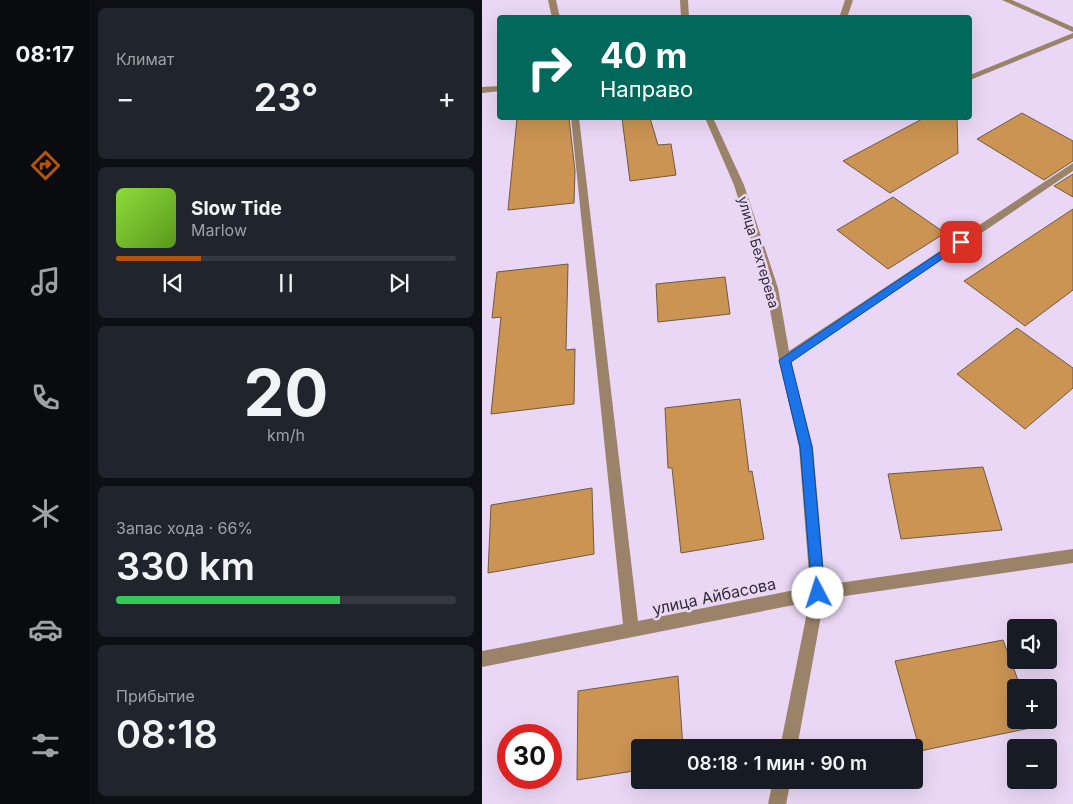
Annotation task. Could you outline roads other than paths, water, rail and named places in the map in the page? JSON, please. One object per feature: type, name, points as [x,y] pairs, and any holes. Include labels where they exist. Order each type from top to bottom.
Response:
[{"type":"street","points":[[552,0],[555,15]]},
{"type":"street","points":[[684,0],[685,15]]},
{"type":"street","points":[[844,15],[849,0]]},
{"type":"street","points":[[1006,0],[1072,30]]},
{"type":"street","points":[[972,78],[1072,35]]},
{"type":"street","points":[[482,90],[497,88]]},
{"type":"street","points":[[575,120],[631,631]]},
{"type":"street","name":"улица Бехтерева","points":[[710,120],[739,185],[772,288],[785,360],[806,447],[818,593],[790,739]]},
{"type":"street","points":[[785,360],[1072,166]]},
{"type":"street","name":"улица Айбасова","points":[[482,659],[818,593],[1072,556]]},
{"type":"street","points":[[778,804],[780,789]]}]
